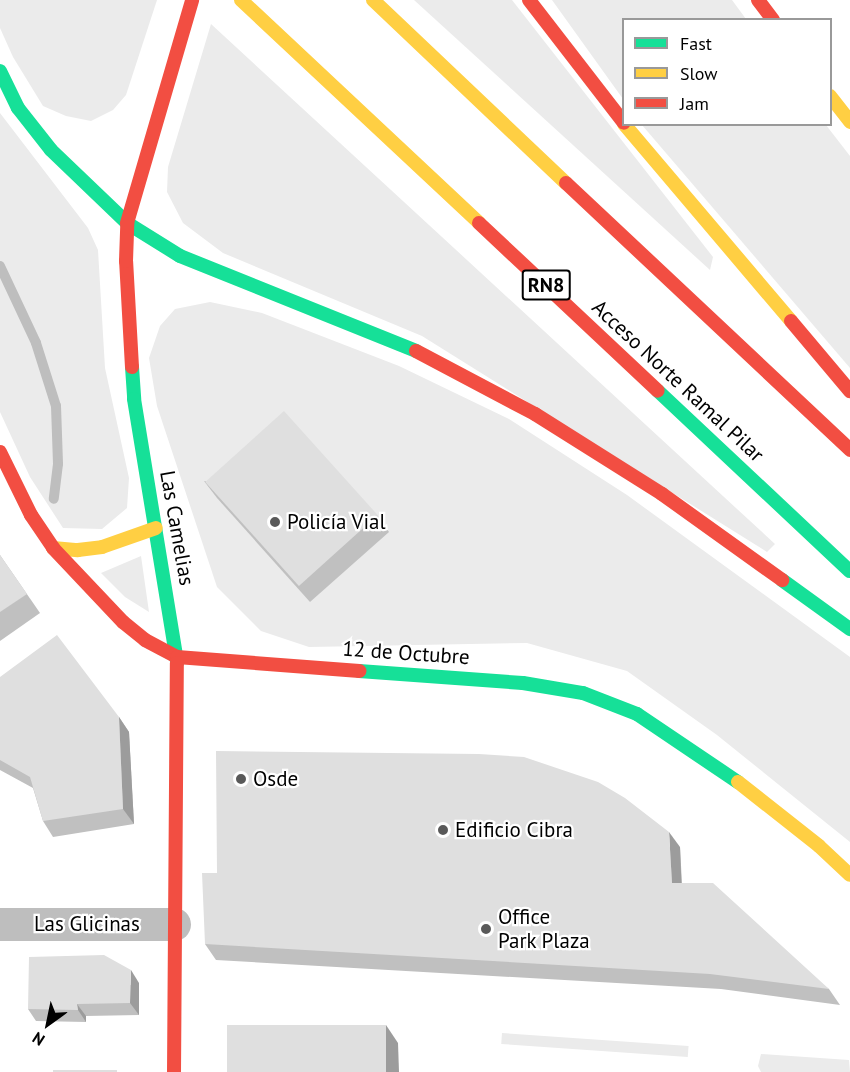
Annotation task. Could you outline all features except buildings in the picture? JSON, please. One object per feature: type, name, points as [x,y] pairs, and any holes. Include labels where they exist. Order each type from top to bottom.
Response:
[{"type":"main road","name":"Las Camelias","points":[[174,1072],[177,657],[134,399],[127,308],[127,223],[192,0]]},
{"type":"main road","name":"Acceso Norte Ramal Pilar","points":[[241,0],[850,571]]},
{"type":"main road","points":[[373,0],[850,450]]},
{"type":"main road","points":[[528,0],[622,121]]},
{"type":"main road","points":[[758,0],[772,18]]},
{"type":"main road","points":[[0,71],[18,108],[51,150],[127,223],[180,256],[387,338],[450,367],[535,414],[662,494],[850,629]]},
{"type":"main road","points":[[832,97],[850,122]]},
{"type":"main road","points":[[626,126],[850,391]]},
{"type":"main road","name":"12 de Octubre","points":[[0,452],[31,515],[53,548],[123,622],[146,640],[177,657],[523,683],[583,693],[637,714],[752,791],[850,875]]},
{"type":"main road","points":[[53,548],[78,550],[102,547],[156,528]]},
{"type":"street","name":"Las Glicinas","points":[[0,924],[174,924]]},
{"type":"shaded area","points":[[0,0],[157,0],[126,95],[113,110],[91,121],[66,116],[43,106],[13,57],[0,28]]},
{"type":"shaded area","points":[[414,0],[512,0],[713,257],[710,270]]},
{"type":"shaded area","points":[[552,0],[732,0],[745,18],[622,18],[622,98]]},
{"type":"shaded area","points":[[211,24],[775,544],[767,552],[422,336],[223,253],[183,223],[167,192],[168,167]]},
{"type":"shaded area","points":[[0,113],[88,228],[98,250],[105,368],[129,478],[127,508],[102,529],[63,528],[30,477],[0,412]]},
{"type":"shaded area","points":[[643,126],[827,126],[850,156],[850,368]]},
{"type":"shaded area","points":[[210,302],[262,313],[399,366],[509,419],[627,495],[850,657],[850,842],[717,735],[627,671],[527,643],[309,647],[261,631],[217,587],[157,406],[149,358],[160,326],[175,309]]},
{"type":"shaded area","points":[[141,556],[149,612],[125,597],[101,573]]},
{"type":"shaded area","points":[[502,1033],[689,1046],[688,1057],[501,1044]]},
{"type":"shaded area","points":[[761,1054],[849,1060],[850,1072],[761,1072],[758,1066]]},
{"type":"waterway","points":[[0,266],[36,343],[56,406],[58,464],[54,499]]},
{"type":"traffic: fast","points":[[0,71],[18,108],[51,150],[127,223],[180,256],[416,351]]},
{"type":"traffic: fast","points":[[132,367],[134,399],[177,663]]},
{"type":"traffic: fast","points":[[658,391],[850,571]]},
{"type":"traffic: fast","points":[[782,580],[850,629]]},
{"type":"traffic: fast","points":[[359,671],[523,683],[583,693],[637,714],[738,782]]},
{"type":"traffic: slow","points":[[241,0],[479,223]]},
{"type":"traffic: slow","points":[[373,0],[566,183]]},
{"type":"traffic: slow","points":[[832,99],[850,122]]},
{"type":"traffic: slow","points":[[626,126],[791,321]]},
{"type":"traffic: slow","points":[[53,548],[78,550],[102,547],[156,528]]},
{"type":"traffic: slow","points":[[738,782],[819,846],[850,875]]},
{"type":"traffic: jam","points":[[132,367],[126,261],[127,223],[192,0]]},
{"type":"traffic: jam","points":[[529,0],[622,120]]},
{"type":"traffic: jam","points":[[758,0],[772,18]]},
{"type":"traffic: jam","points":[[566,183],[850,450]]},
{"type":"traffic: jam","points":[[479,223],[658,391]]},
{"type":"traffic: jam","points":[[791,321],[850,391]]},
{"type":"traffic: jam","points":[[416,351],[535,414],[662,494],[782,580]]},
{"type":"traffic: jam","points":[[0,452],[31,515],[53,548],[123,622],[145,640],[177,657],[359,671]]},
{"type":"traffic: jam","points":[[174,1072],[177,663]]},
{"type":"place","name":"Policía Vial","points":[[275,522]]},
{"type":"place","name":"Osde","points":[[241,779]]},
{"type":"place","name":"Edificio Cibra","points":[[443,830]]},
{"type":"place","name":"Office Park Plaza","points":[[486,929]]}]
